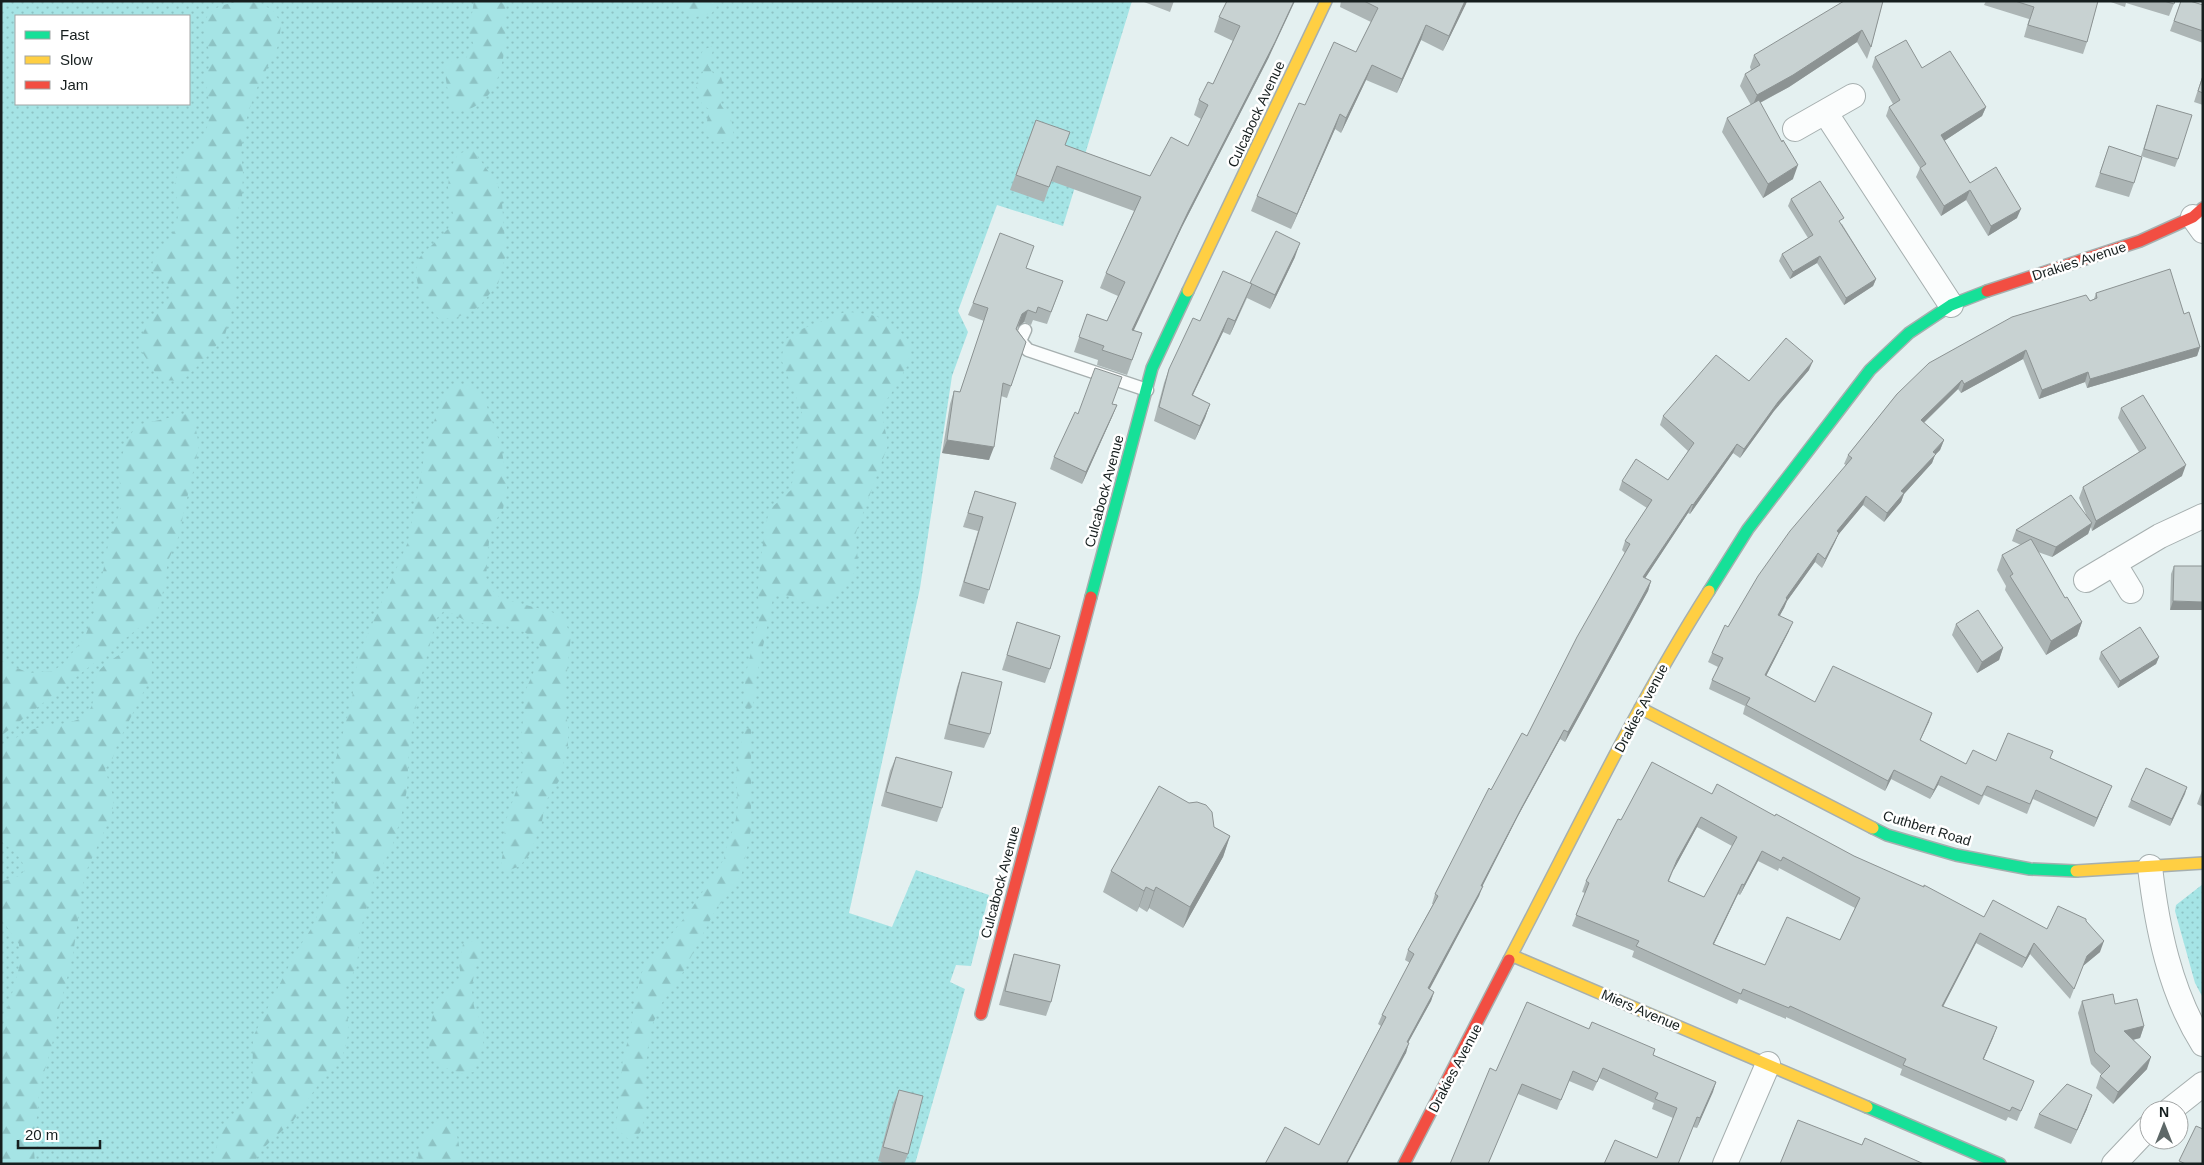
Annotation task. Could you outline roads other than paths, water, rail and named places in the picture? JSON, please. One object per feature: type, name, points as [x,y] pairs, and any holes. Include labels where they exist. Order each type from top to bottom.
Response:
[{"type":"street","name":"Culcabock Avenue","points":[[981,1014],[1152,368],[1326,1]]},
{"type":"street","points":[[1795,129],[1853,96]]},
{"type":"street","points":[[1825,112],[1951,305]]},
{"type":"street","name":"Drakies Avenue","points":[[1404,1164],[1640,708],[1682,633],[1748,529],[1870,370],[1909,333],[1951,305],[2001,286],[2140,241],[2199,219]]},
{"type":"street","points":[[2086,580],[2160,536],[2203,516]]},
{"type":"street","points":[[2114,563],[2131,591]]},
{"type":"street","name":"Cuthbert Road","points":[[1640,708],[1887,835],[1956,855],[2030,869],[2082,871],[2203,863]]},
{"type":"street","points":[[2150,867],[2154,900],[2165,952],[2182,1003],[2203,1044]]},
{"type":"street","name":"Miers Avenue","points":[[1513,956],[2000,1164]]},
{"type":"street","points":[[1725,1164],[1768,1064]]},
{"type":"street","points":[[2183,1100],[2203,1084]]},
{"type":"street","points":[[2114,1164],[2139,1138]]},
{"type":"lane","points":[[1025,330],[1020,342],[1028,350],[1146,390]]}]
